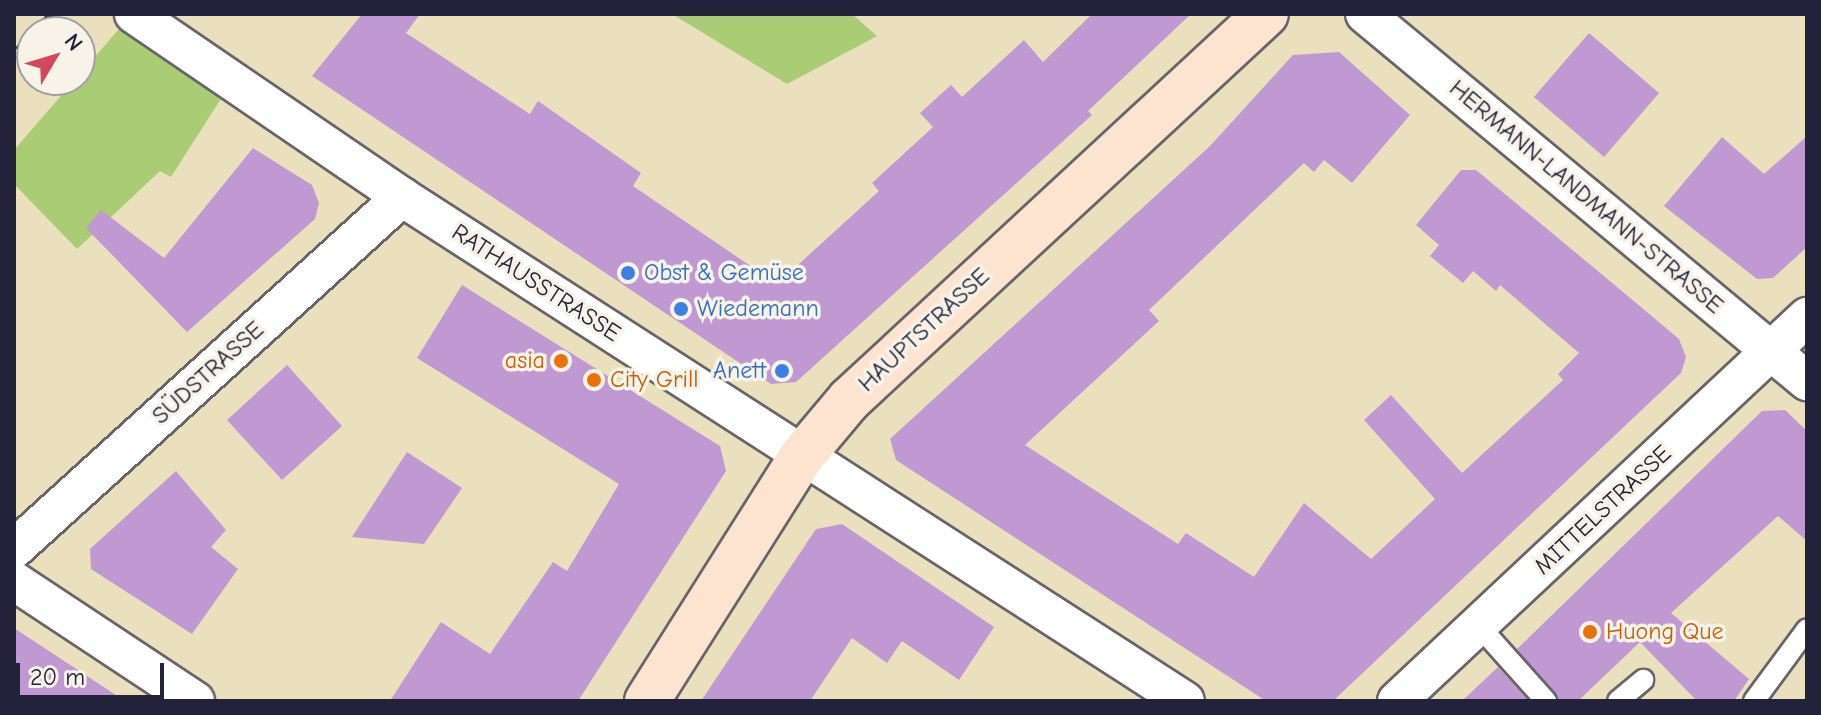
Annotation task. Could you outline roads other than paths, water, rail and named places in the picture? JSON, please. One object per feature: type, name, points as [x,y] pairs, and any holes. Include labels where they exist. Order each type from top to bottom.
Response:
[{"type":"main road","name":"HAUPTSTRASSE","points":[[647,701],[802,456],[849,400],[1266,14]]},
{"type":"street","name":"RATHAUSSTRASSE","points":[[134,14],[402,197],[1185,701]]},
{"type":"street","name":"HERMANN-LANDMANN-STRASSE","points":[[1365,14],[1807,381]]},
{"type":"street","name":"SÜDSTRASSE","points":[[14,549],[402,197]]},
{"type":"street","name":"MITTELSTRASSE","points":[[1397,701],[1807,317]]},
{"type":"street","points":[[14,581],[195,701]]},
{"type":"lane","points":[[1479,626],[1546,701]]},
{"type":"lane","points":[[1754,701],[1807,629]]},
{"type":"lane","points":[[1618,701],[1643,680]]},
{"type":"place","name":"Obst & Gemüse","points":[[628,273]]},
{"type":"place","name":"Wiedemann","points":[[681,309]]},
{"type":"place","name":"asia","points":[[561,361]]},
{"type":"place","name":"Anett","points":[[782,371]]},
{"type":"place","name":"City Grill","points":[[594,380]]},
{"type":"place","name":"Huong Que","points":[[1590,632]]}]
